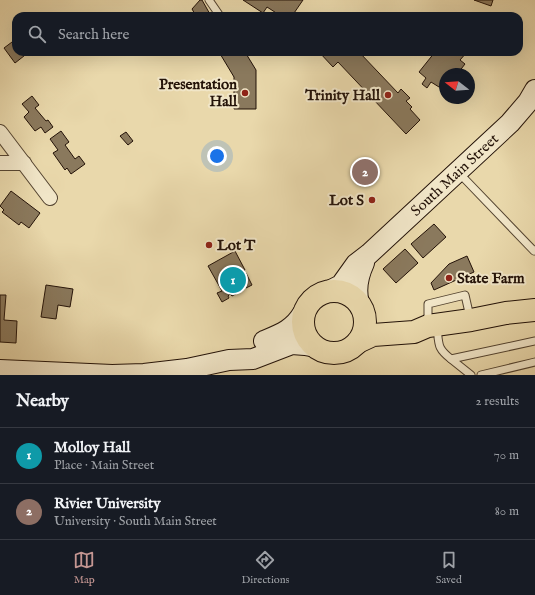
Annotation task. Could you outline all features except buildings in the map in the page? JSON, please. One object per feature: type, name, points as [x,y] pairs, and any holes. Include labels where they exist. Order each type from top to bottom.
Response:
[{"type":"main road","name":"South Main Street","points":[[331,290],[341,285],[356,264],[369,254],[510,123],[528,102],[535,90]]},
{"type":"main road","name":"South Main Street","points":[[361,307],[357,294],[358,281],[369,254]]},
{"type":"main road","points":[[229,360],[250,347],[287,332],[298,322],[307,305],[313,298],[320,293],[331,290],[349,294],[368,315],[380,320],[414,321],[432,325]]},
{"type":"main road","points":[[506,313],[535,299]]},
{"type":"main road","points":[[358,342],[365,326],[364,315],[361,307]]},
{"type":"main road","points":[[0,370],[112,375],[154,374],[194,368],[229,360],[253,358],[292,344],[305,345],[323,351],[337,353],[349,349],[358,342],[373,335],[414,332],[432,325],[471,320],[506,313],[535,310]]},
{"type":"main road","points":[[303,313],[302,322],[304,332],[308,340],[316,348]]},
{"type":"street","points":[[0,132],[50,198]]},
{"type":"street","points":[[0,163],[24,163]]},
{"type":"lane","points":[[209,0],[217,12]]},
{"type":"lane","points":[[458,171],[532,250],[535,250]]},
{"type":"lane","points":[[432,325],[441,351],[471,375]]},
{"type":"lane","points":[[451,359],[535,341]]},
{"type":"lane","points":[[481,375],[535,362]]},
{"type":"place","name":"Presentation Hall","points":[[245,93]]},
{"type":"place","name":"Trinity Hall","points":[[388,95]]},
{"type":"place","name":"Rivier University","points":[[365,172]]},
{"type":"place","name":"Lot S","points":[[372,200]]},
{"type":"place","name":"Lot T","points":[[209,245]]},
{"type":"place","name":"State Farm","points":[[449,278]]},
{"type":"place","name":"Molloy Hall","points":[[233,280]]}]
